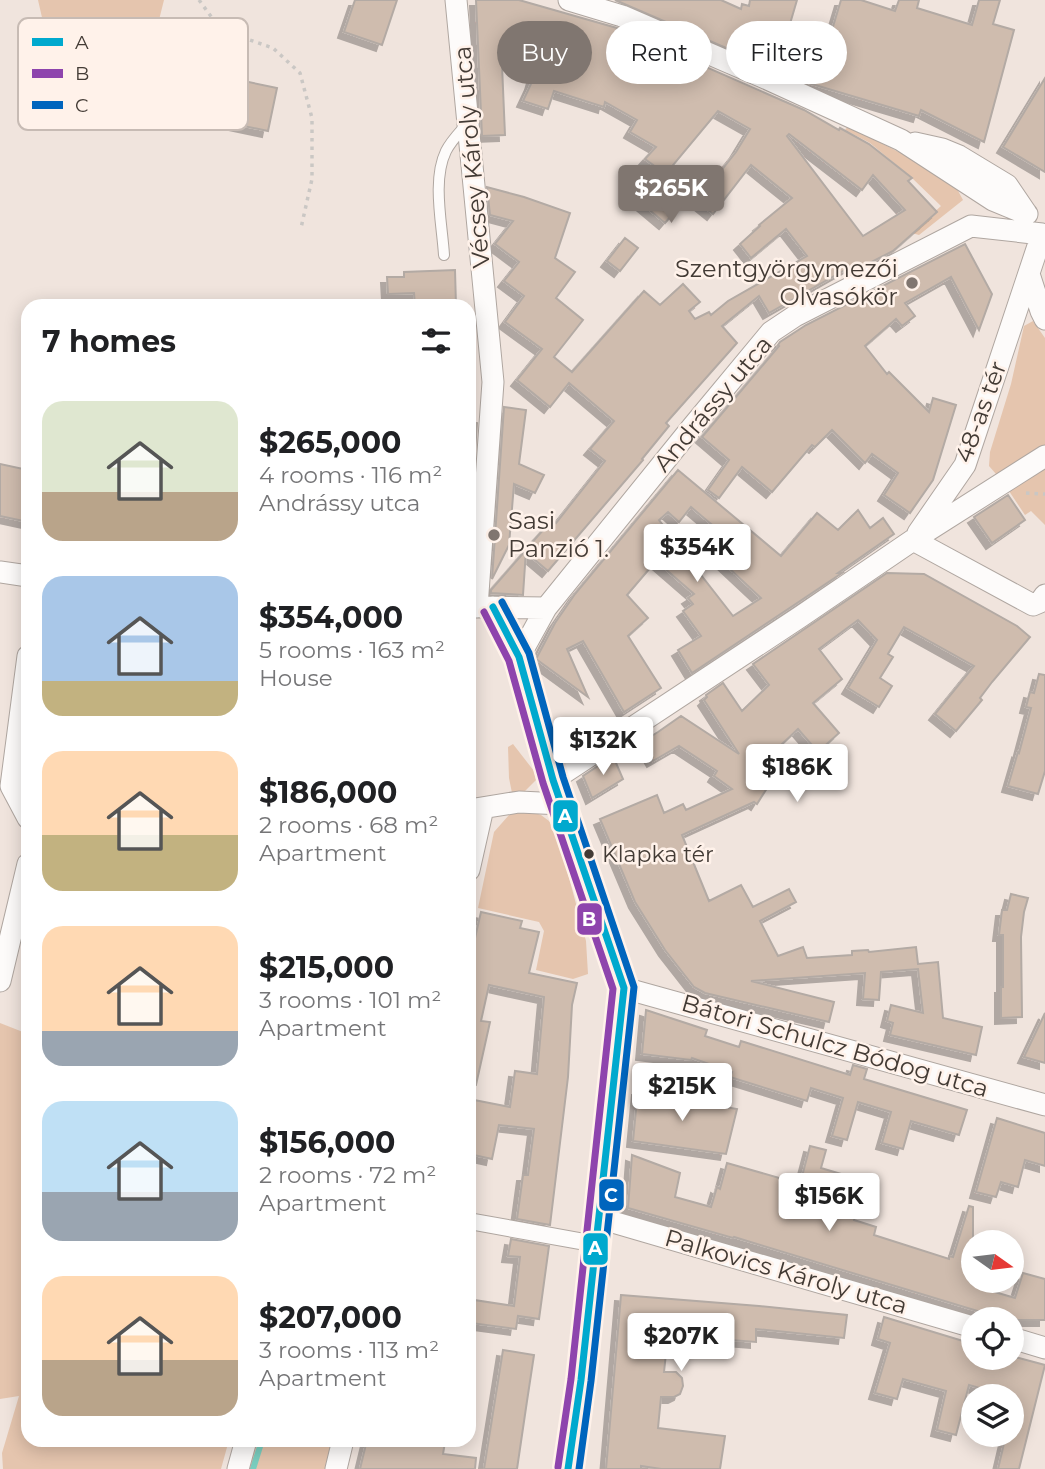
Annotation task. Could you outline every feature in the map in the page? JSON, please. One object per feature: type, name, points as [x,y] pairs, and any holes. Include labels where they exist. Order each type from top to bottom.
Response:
[{"type":"street","name":"Vécsey Károly utca","points":[[457,0],[493,382],[480,607]]},
{"type":"street","points":[[569,0],[622,16],[763,76],[901,140],[942,149],[959,156],[1007,185],[1044,234]]},
{"type":"street","name":"Andrássy utca","points":[[546,608],[771,332],[795,316],[971,226],[1044,234]]},
{"type":"street","name":"48-as tér","points":[[913,540],[965,465],[1044,234]]},
{"type":"street","points":[[1029,274],[1045,319]]},
{"type":"street","name":"48-as tér","points":[[913,540],[1045,456]]},
{"type":"street","points":[[553,780],[800,618],[913,540],[1033,605],[1040,602],[1045,595]]},
{"type":"street","points":[[0,572],[21,575]]},
{"type":"street","points":[[480,607],[546,608],[519,657]]},
{"type":"street","points":[[480,607],[519,657],[553,780],[624,988],[581,1380],[568,1469]]},
{"type":"street","points":[[21,710],[11,786],[21,805]]},
{"type":"street","points":[[476,809],[519,802],[562,804]]},
{"type":"street","points":[[0,981],[21,893]]},
{"type":"street","name":"Bátori Schulcz Bódog utca","points":[[624,988],[1045,1105]]},
{"type":"street","name":"Palkovics Károly utca","points":[[599,1217],[961,1323]]},
{"type":"street","points":[[476,1222],[596,1244]]},
{"type":"street","points":[[1024,1342],[1045,1348]]},
{"type":"street","points":[[238,1469],[244,1447]]},
{"type":"street","points":[[336,1469],[341,1447]]},
{"type":"lane","points":[[444,255],[439,170],[446,151],[468,122]]},
{"type":"path","points":[[199,0],[212,18]]},
{"type":"path","points":[[248,40],[273,48],[300,73],[312,118],[312,179],[301,228]]},
{"type":"shaded area","points":[[38,0],[164,0],[160,18],[42,18]]},
{"type":"shaded area","points":[[848,126],[922,164],[956,187],[963,200],[919,235],[912,233],[941,206],[870,143],[845,130]]},
{"type":"shaded area","points":[[1033,321],[1045,338],[1045,448],[1002,476],[989,466],[990,452],[1011,384],[1024,326]]},
{"type":"shaded area","points":[[1045,463],[1045,525],[1031,511],[1025,515],[1007,488]]},
{"type":"shaded area","points":[[513,744],[534,771],[536,780],[524,792],[512,793],[508,747]]},
{"type":"shaded area","points":[[525,810],[541,815],[549,821],[561,848],[586,941],[588,974],[573,979],[536,970],[544,931],[539,922],[478,908],[494,832],[509,815]]},
{"type":"shaded area","points":[[0,1023],[21,1031],[21,1447],[227,1447],[221,1469],[3,1469],[2,1453],[19,1396],[0,1399]]},
{"type":"shaded area","points":[[255,1447],[330,1447],[325,1469],[249,1469]]},
{"type":"building","points":[[355,0],[397,0],[382,45],[344,32]]},
{"type":"building","points":[[476,0],[519,0],[606,25],[606,84],[712,84],[712,70],[726,76],[726,84],[745,84],[804,110],[869,144],[912,178],[908,181],[937,212],[893,251],[860,268],[857,263],[769,313],[759,296],[722,326],[737,343],[666,423],[669,426],[643,460],[548,571],[528,554],[528,547],[552,520],[556,523],[605,461],[590,449],[614,421],[569,383],[550,407],[517,380],[542,349],[505,322],[524,296],[504,281],[519,262],[495,244],[513,221],[490,215],[487,187],[570,213],[555,258],[575,272],[556,298],[583,320],[554,357],[572,372],[644,291],[660,305],[683,284],[700,302],[689,311],[695,319],[709,312],[711,315],[728,301],[807,256],[786,229],[751,258],[740,244],[792,198],[751,165],[713,214],[697,201],[736,152],[750,129],[718,111],[653,189],[677,209],[665,223],[629,193],[653,165],[645,159],[656,147],[630,132],[637,120],[605,102],[604,107],[554,91],[548,109],[523,101],[531,84],[592,84],[592,21],[497,21],[497,84],[503,84],[505,135],[482,136]],"holes":[[[789,134],[862,190],[873,175],[905,210],[863,236],[787,136]]]},
{"type":"building","points":[[615,0],[721,0],[741,9],[742,4],[749,6],[750,0],[797,0],[791,21],[726,21],[726,48],[712,42],[712,21],[664,21]]},
{"type":"building","points":[[841,0],[861,0],[895,11],[899,0],[919,0],[917,8],[972,25],[979,0],[1000,0],[993,24],[1014,30],[984,142],[921,110],[919,116],[812,84],[847,84],[847,21],[835,21]]},
{"type":"building","points":[[1045,78],[1045,172],[1003,147]]},
{"type":"building","points":[[248,82],[277,88],[268,131],[248,127]]},
{"type":"building","points":[[625,238],[638,248],[620,271],[607,261]]},
{"type":"building","points":[[965,244],[992,294],[979,330],[951,277],[905,303],[915,316],[902,326],[896,319],[865,346],[887,374],[889,372],[929,412],[933,398],[956,405],[933,480],[910,513],[884,495],[898,473],[872,454],[865,463],[832,430],[815,447],[812,445],[772,492],[742,467],[719,498],[708,490],[729,460],[702,437],[780,342],[806,325]]},
{"type":"building","points":[[455,270],[456,299],[414,299],[414,293],[388,294],[387,277],[404,277],[404,272]]},
{"type":"building","points":[[504,407],[526,410],[519,464],[544,475],[535,493],[514,484],[509,545],[492,579]]},
{"type":"building","points":[[0,464],[21,468],[21,520],[0,516]]},
{"type":"building","points":[[678,470],[781,556],[817,513],[838,530],[858,510],[870,528],[883,518],[894,534],[838,573],[842,573],[692,673],[678,650],[701,636],[683,611],[693,604],[688,598],[694,594],[656,561],[627,595],[648,618],[628,636],[661,688],[624,712],[583,641],[567,649],[588,697],[536,659],[555,623],[575,594]],"holes":[[[691,507],[730,540],[716,556],[761,598],[733,616],[683,552],[667,537],[670,534],[659,520],[668,512],[679,522]]]},
{"type":"building","points":[[1008,495],[1025,520],[992,543],[974,517]]},
{"type":"building","points":[[526,550],[523,595],[491,593],[491,590]]},
{"type":"building","points":[[887,573],[924,574],[1017,626],[1030,637],[956,731],[935,714],[974,666],[904,627],[888,654],[893,657],[880,678],[892,686],[879,707],[848,688],[877,640],[858,620],[819,649],[842,679],[813,703],[839,733],[818,752],[798,729],[765,760],[779,769],[757,804],[754,802],[682,835],[709,901],[741,885],[753,907],[789,889],[796,902],[760,921],[778,956],[803,947],[807,958],[852,955],[852,951],[916,947],[918,964],[938,962],[943,1018],[982,1027],[976,1055],[890,1035],[893,1023],[887,1021],[891,1005],[923,1013],[918,969],[881,972],[879,1000],[863,999],[865,973],[751,981],[834,1002],[829,1022],[705,993],[694,987],[665,950],[635,902],[600,819],[657,795],[664,813],[683,804],[686,810],[732,789],[714,776],[717,771],[679,746],[653,761],[642,742],[681,716],[739,754],[704,700],[706,695],[723,683],[742,711],[769,685],[753,664]]},
{"type":"building","points":[[1039,674],[1045,675],[1045,771],[1038,794],[1008,786],[1031,708],[1026,707],[1030,692],[1034,693]]},
{"type":"building","points":[[613,756],[623,779],[592,798],[583,776]]},
{"type":"building","points":[[1011,894],[1028,898],[1021,937],[1022,1017],[1001,1018],[1003,935],[999,935],[1002,910],[1007,910]]},
{"type":"building","points":[[481,912],[522,921],[520,928],[539,932],[529,973],[577,983],[572,1005],[568,1077],[550,1225],[517,1219],[523,1175],[528,1175],[534,1129],[499,1125],[492,1159],[476,1156],[476,1100],[510,1107],[515,1071],[537,1074],[544,997],[489,985],[481,1021],[490,1022],[476,1085],[476,934]]},
{"type":"building","points":[[646,1010],[707,1030],[705,1036],[739,1047],[741,1041],[850,1075],[853,1065],[867,1069],[864,1079],[967,1110],[959,1135],[911,1121],[903,1149],[882,1143],[891,1112],[858,1102],[847,1140],[832,1136],[843,1098],[811,1088],[807,1101],[730,1077],[732,1072],[692,1058],[642,1054]]},
{"type":"building","points":[[1045,1013],[1045,1063],[1024,1057]]},
{"type":"building","points":[[638,1089],[685,1095],[684,1100],[737,1109],[726,1154],[633,1141]]},
{"type":"building","points":[[997,1118],[1045,1133],[1045,1166],[1025,1160],[1018,1187],[1001,1182],[996,1197],[976,1192]]},
{"type":"building","points":[[810,1146],[826,1150],[821,1168],[841,1174],[837,1189],[861,1197],[854,1220],[876,1227],[874,1235],[949,1259],[949,1256],[953,1257],[961,1232],[961,1293],[998,1293],[1015,1298],[1017,1293],[1024,1293],[1024,1273],[1045,1279],[1045,1320],[1024,1320],[1024,1307],[964,1307],[734,1237],[628,1208],[632,1155],[680,1173],[675,1197],[711,1207],[717,1187],[720,1189],[727,1163],[800,1184]]},
{"type":"building","points":[[969,1206],[973,1207],[973,1230],[961,1230]]},
{"type":"building","points":[[511,1239],[549,1246],[539,1319],[518,1316],[516,1329],[476,1324],[476,1300],[514,1306],[520,1257],[508,1256]]},
{"type":"building","points":[[621,1295],[847,1315],[844,1338],[756,1329],[756,1342],[668,1335],[664,1372],[676,1372],[682,1378],[683,1386],[680,1394],[674,1397],[661,1397],[658,1428],[725,1436],[720,1469],[661,1469],[641,1466],[641,1469],[606,1469]]},
{"type":"building","points":[[884,1317],[961,1340],[961,1370],[1024,1370],[1024,1359],[1045,1365],[1019,1469],[998,1469],[1003,1447],[1024,1447],[1024,1384],[961,1384],[961,1416],[956,1435],[937,1430],[946,1391],[903,1379],[897,1399],[875,1393],[890,1343],[878,1339]]},
{"type":"building","points":[[503,1350],[534,1355],[517,1469],[484,1469]]},
{"type":"building","points":[[365,1447],[444,1447],[443,1454],[476,1458],[475,1469],[360,1469]]},
{"type":"waterway","points":[[253,1469],[260,1447]]},
{"type":"transit line","name":"C","points":[[502,602],[529,653],[563,777],[634,987],[579,1469]]},
{"type":"transit line","name":"A","points":[[493,607],[519,657],[553,780],[624,988],[581,1380],[568,1469]]},
{"type":"transit line","name":"B","points":[[484,612],[509,661],[543,783],[613,989],[571,1379],[558,1467]]},
{"type":"place","name":"Szentgyörgymezői Olvasókör","points":[[912,283]]},
{"type":"place","name":"Sasi Panzió 1.","points":[[494,535]]},
{"type":"place","name":"Klapka tér","points":[[589,854]]}]
